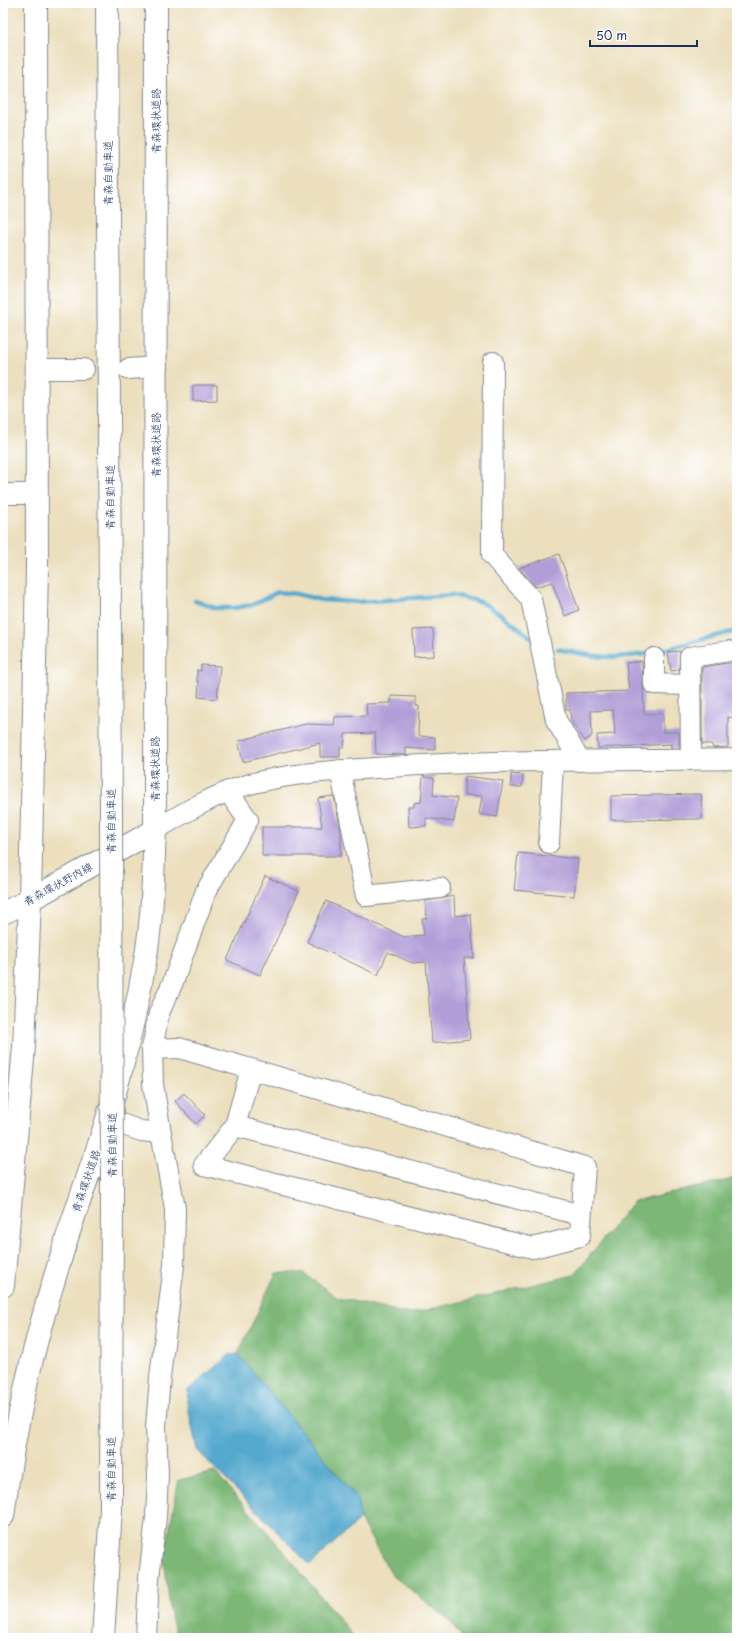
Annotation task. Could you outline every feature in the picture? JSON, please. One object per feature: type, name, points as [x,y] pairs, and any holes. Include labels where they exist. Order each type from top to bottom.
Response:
[{"type":"main road","points":[[3,1286],[24,1047],[30,900],[38,369],[36,3]]},
{"type":"main road","name":"青森自動車道","points":[[103,1638],[111,1508],[112,1186],[107,3]]},
{"type":"main road","name":"青森環状道路","points":[[3,1516],[8,1471],[22,1397],[61,1257],[107,1119],[146,959],[155,830],[157,367],[156,3]]},
{"type":"main road","name":"青森環状野内線","points":[[3,913],[30,900],[155,830]]},
{"type":"street","points":[[493,362],[492,555],[531,599],[556,720],[580,761]]},
{"type":"street","points":[[128,369],[157,367]]},
{"type":"street","points":[[38,369],[84,369]]},
{"type":"street","points":[[3,494],[37,494]]},
{"type":"street","points":[[691,760],[689,685],[690,657],[729,651]]},
{"type":"street","points":[[654,658],[654,684],[689,685]]},
{"type":"street","points":[[155,830],[202,802],[228,791],[250,784],[289,776],[340,770],[446,763],[737,759]]},
{"type":"street","points":[[549,843],[553,762]]},
{"type":"street","points":[[340,770],[366,896],[440,888]]},
{"type":"street","points":[[146,1638],[149,1578],[156,1517],[158,1475],[156,1427],[160,1376],[174,1265],[175,1208],[152,1084],[152,1048],[160,1013],[206,892],[248,820],[228,791]]},
{"type":"street","points":[[152,1048],[179,1048],[251,1069],[585,1167],[580,1236],[533,1248],[204,1164],[235,1126],[251,1069]]},
{"type":"street","points":[[107,1119],[141,1131],[161,1133]]},
{"type":"street","points":[[235,1126],[581,1215]]},
{"type":"green space","points":[[737,1178],[737,1638],[463,1638],[448,1619],[392,1575],[360,1519],[357,1498],[238,1354],[276,1273],[303,1273],[338,1298],[410,1314],[574,1275],[633,1202]]},
{"type":"green space","points":[[215,1472],[280,1547],[355,1638],[177,1638],[171,1617],[164,1558],[179,1480]]},
{"type":"water","points":[[238,1354],[357,1498],[360,1519],[310,1565],[197,1450],[187,1402],[188,1390],[229,1355]]},
{"type":"building","points":[[193,385],[217,385],[217,400],[193,401]]},
{"type":"building","points":[[559,554],[579,610],[565,616],[552,582],[536,587],[519,568]]},
{"type":"building","points":[[433,629],[434,656],[414,657],[413,630]]},
{"type":"building","points":[[680,651],[679,670],[671,671],[668,652]]},
{"type":"building","points":[[642,661],[644,714],[663,713],[663,732],[679,732],[679,748],[671,748],[671,744],[598,748],[597,735],[615,734],[613,710],[591,711],[592,736],[585,741],[571,721],[570,710],[566,710],[566,693],[629,691],[626,663]]},
{"type":"building","points":[[737,663],[736,718],[728,717],[728,747],[713,748],[712,744],[702,744],[702,667]]},
{"type":"building","points":[[201,665],[220,666],[217,699],[198,697],[199,682],[197,681],[197,670],[201,671]]},
{"type":"building","points":[[391,696],[416,697],[416,706],[419,706],[418,736],[435,737],[435,750],[406,748],[406,755],[376,754],[375,733],[345,734],[344,747],[340,747],[340,757],[320,757],[320,743],[243,762],[238,741],[306,724],[334,725],[335,717],[367,716],[366,704],[391,703]]},
{"type":"building","points":[[511,774],[523,775],[522,787],[511,787]]},
{"type":"building","points":[[465,776],[503,781],[497,817],[479,814],[482,796],[464,795]]},
{"type":"building","points":[[423,777],[434,778],[433,795],[457,798],[454,822],[426,818],[426,826],[409,827],[408,807],[414,807],[414,803],[421,802]]},
{"type":"building","points":[[701,794],[702,819],[611,820],[611,796]]},
{"type":"building","points":[[334,796],[341,831],[341,856],[262,856],[262,827],[322,827],[318,798]]},
{"type":"building","points":[[518,853],[578,859],[574,896],[514,890]]},
{"type":"building","points":[[265,876],[299,891],[260,975],[227,960]]},
{"type":"building","points":[[454,896],[455,916],[471,914],[474,958],[464,958],[470,1039],[432,1043],[426,962],[412,963],[388,952],[378,975],[307,942],[326,901],[404,937],[424,935],[422,919],[427,918],[425,901]]},
{"type":"building","points":[[184,1093],[205,1115],[196,1124],[175,1101]]},
{"type":"waterway","points":[[195,601],[216,608],[234,608],[252,605],[278,592],[297,594],[321,600],[358,602],[453,595],[481,602],[502,615],[533,639]]},
{"type":"waterway","points":[[558,649],[599,656],[629,656],[660,651],[737,631]]}]
